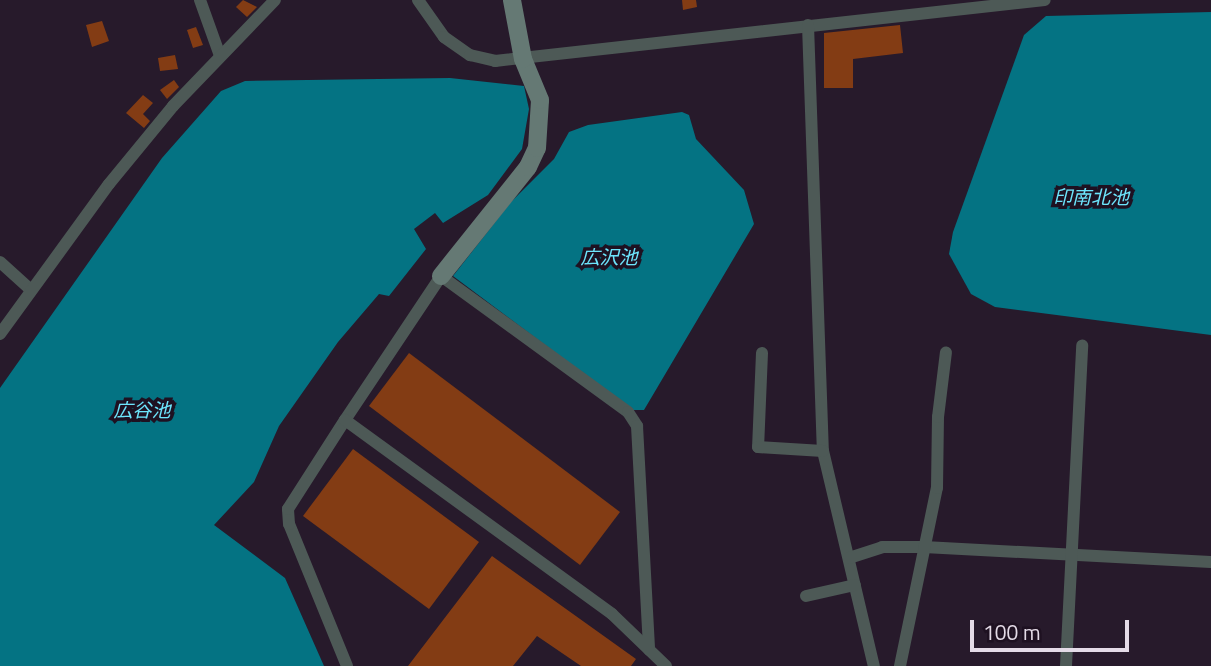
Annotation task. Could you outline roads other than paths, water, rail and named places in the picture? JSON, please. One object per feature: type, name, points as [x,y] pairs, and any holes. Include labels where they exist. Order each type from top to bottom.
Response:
[{"type":"street","points":[[200,0],[220,56]]},
{"type":"street","points":[[0,334],[109,184],[220,56],[275,0]]},
{"type":"street","points":[[418,0],[444,37],[470,55],[495,61],[1007,1],[1045,0]]},
{"type":"street","points":[[346,666],[289,524],[288,509],[441,276],[528,166],[537,148],[540,100],[523,59],[512,0]]},
{"type":"street","points":[[808,26],[823,451],[874,666]]},
{"type":"street","points":[[0,262],[31,289]]},
{"type":"street","points":[[441,276],[628,412],[637,426],[649,650]]},
{"type":"street","points":[[1066,666],[1082,345]]},
{"type":"street","points":[[900,666],[937,488],[938,417],[946,352]]},
{"type":"street","points":[[762,354],[758,447],[823,451]]},
{"type":"street","points":[[345,420],[612,614],[666,666]]},
{"type":"street","points":[[849,558],[882,547],[1211,562]]},
{"type":"street","points":[[806,596],[855,585]]},
{"type":"water","name":"印南北池","points":[[1211,12],[1211,335],[995,307],[971,294],[949,254],[953,232],[1024,35],[1046,16]]},
{"type":"water","name":"広谷池","points":[[450,78],[524,86],[529,109],[522,149],[488,195],[443,223],[435,213],[414,229],[426,249],[389,296],[379,294],[338,342],[279,426],[254,482],[214,525],[285,578],[324,666],[0,666],[0,388],[162,158],[221,91],[245,81]]},
{"type":"water","name":"広沢池","points":[[682,112],[689,115],[696,139],[744,190],[754,224],[644,410],[632,410],[453,276],[511,202],[554,159],[569,132],[588,125]]}]
